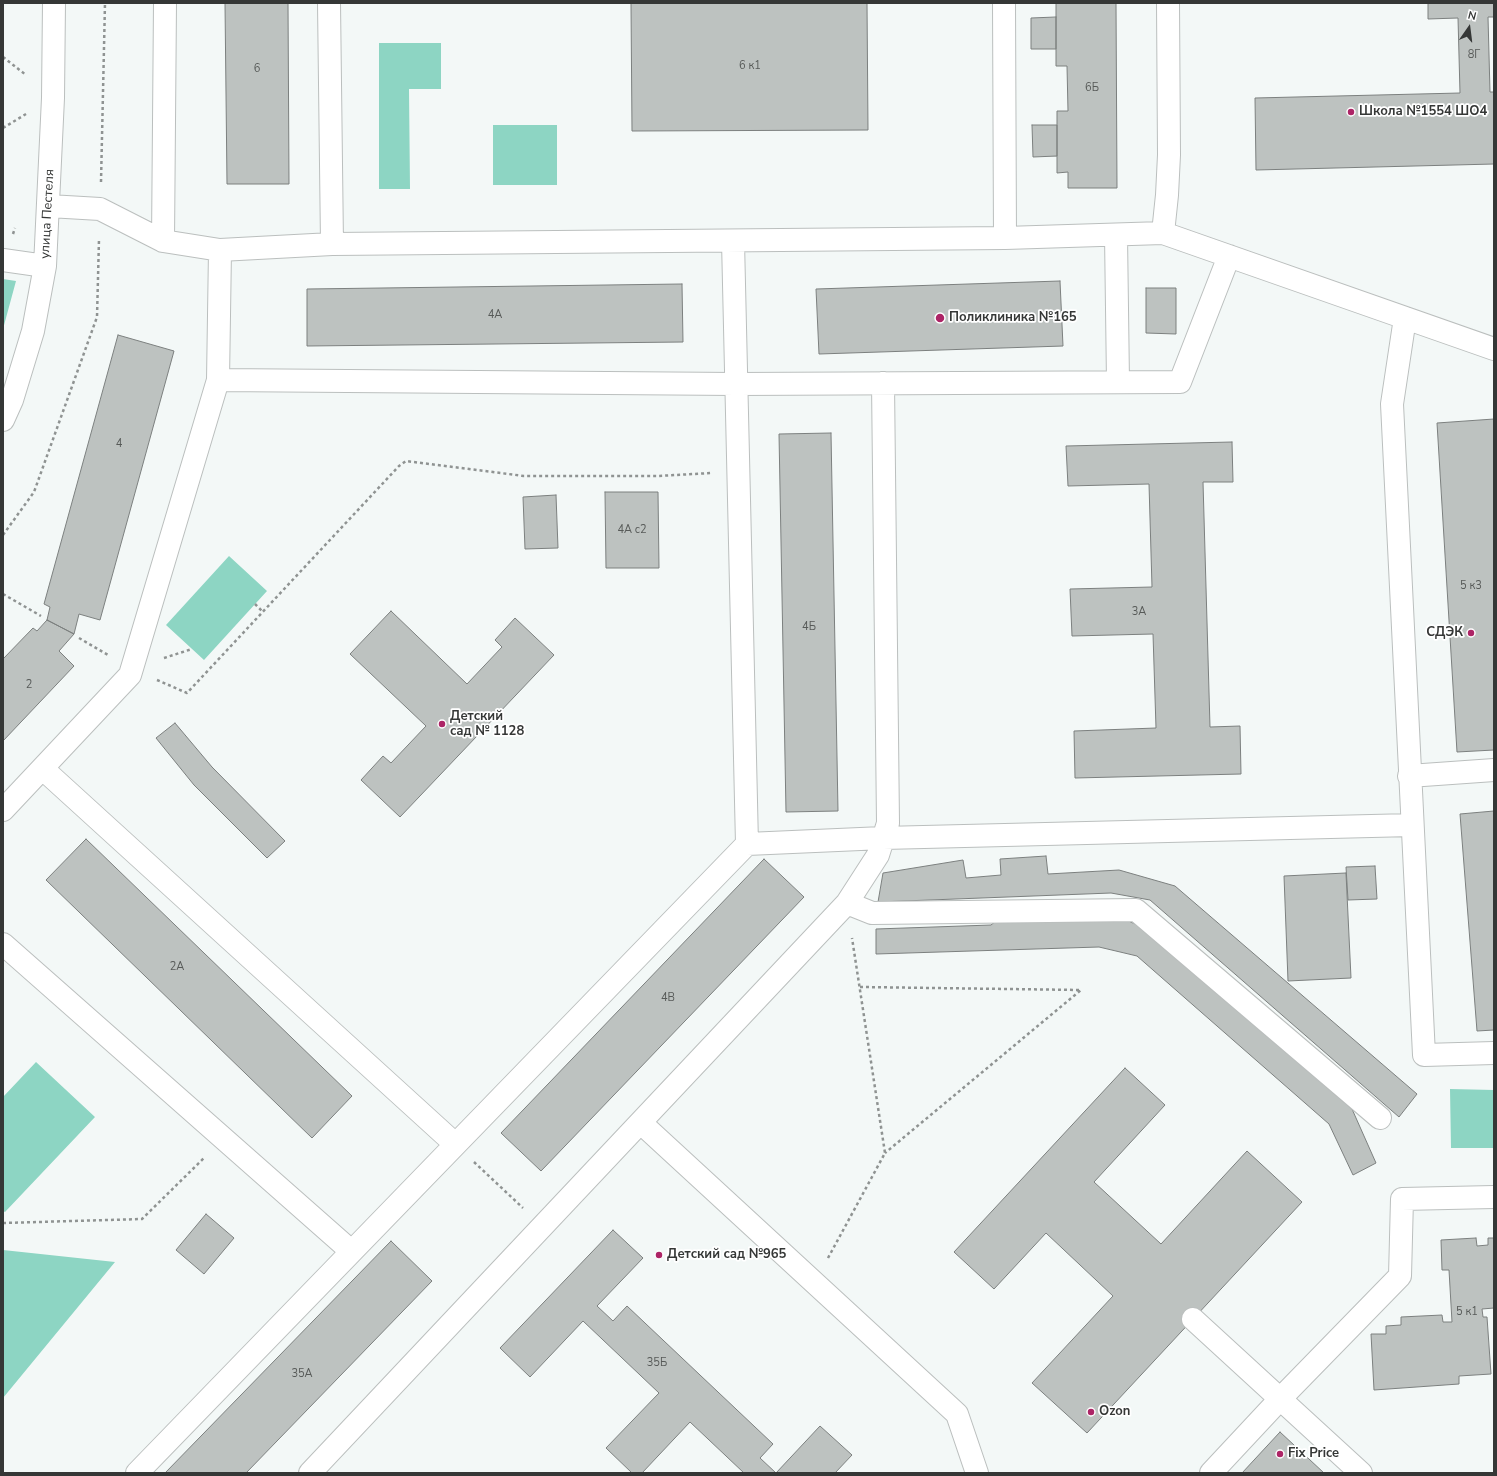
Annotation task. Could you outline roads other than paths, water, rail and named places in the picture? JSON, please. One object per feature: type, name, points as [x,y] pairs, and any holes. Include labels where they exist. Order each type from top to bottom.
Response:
[{"type":"street","name":"улица Пестеля","points":[[3,420],[12,400],[33,331],[45,266],[53,98],[54,3]]},
{"type":"street","points":[[163,241],[166,3]]},
{"type":"street","points":[[329,3],[332,244]]},
{"type":"street","points":[[1004,3],[1005,238]]},
{"type":"street","points":[[1163,233],[1169,155],[1168,3]]},
{"type":"street","points":[[49,206],[100,208],[163,241],[220,250],[332,244],[1005,238],[1163,233],[1494,349]]},
{"type":"street","points":[[1116,235],[1118,382]]},
{"type":"street","points":[[733,241],[747,844]]},
{"type":"street","points":[[3,810],[130,675],[218,380],[220,250]]},
{"type":"street","points":[[218,380],[736,384],[1180,382],[1229,256]]},
{"type":"street","points":[[3,260],[45,266]]},
{"type":"street","points":[[1405,318],[1392,404],[1409,776],[1424,1055],[1494,1053]]},
{"type":"street","points":[[310,1473],[847,903],[878,855],[888,823],[883,383]]},
{"type":"street","points":[[43,769],[455,1144]]},
{"type":"street","points":[[1409,776],[1494,770]]},
{"type":"street","points":[[136,1473],[747,844],[883,838],[1412,825]]},
{"type":"street","points":[[847,903],[872,913],[1136,910],[1380,1118]]},
{"type":"street","points":[[3,944],[222,1139],[351,1251]]},
{"type":"street","points":[[641,1122],[957,1414],[977,1473]]},
{"type":"street","points":[[1211,1473],[1281,1398],[1400,1276],[1402,1199],[1494,1197]]},
{"type":"street","points":[[1193,1319],[1281,1398],[1361,1473]]},
{"type":"place","name":"Школа №1554 ШО4","points":[[1351,112]]},
{"type":"place","name":"Поликлиника №165","points":[[940,318]]},
{"type":"place","name":"СДЭК","points":[[1471,633]]},
{"type":"place","name":"Детский сад № 1128","points":[[442,724]]},
{"type":"place","name":"Детский сад №965","points":[[659,1255]]},
{"type":"place","name":"Ozon","points":[[1091,1412]]},
{"type":"place","name":"Fix Price","points":[[1280,1454]]}]
